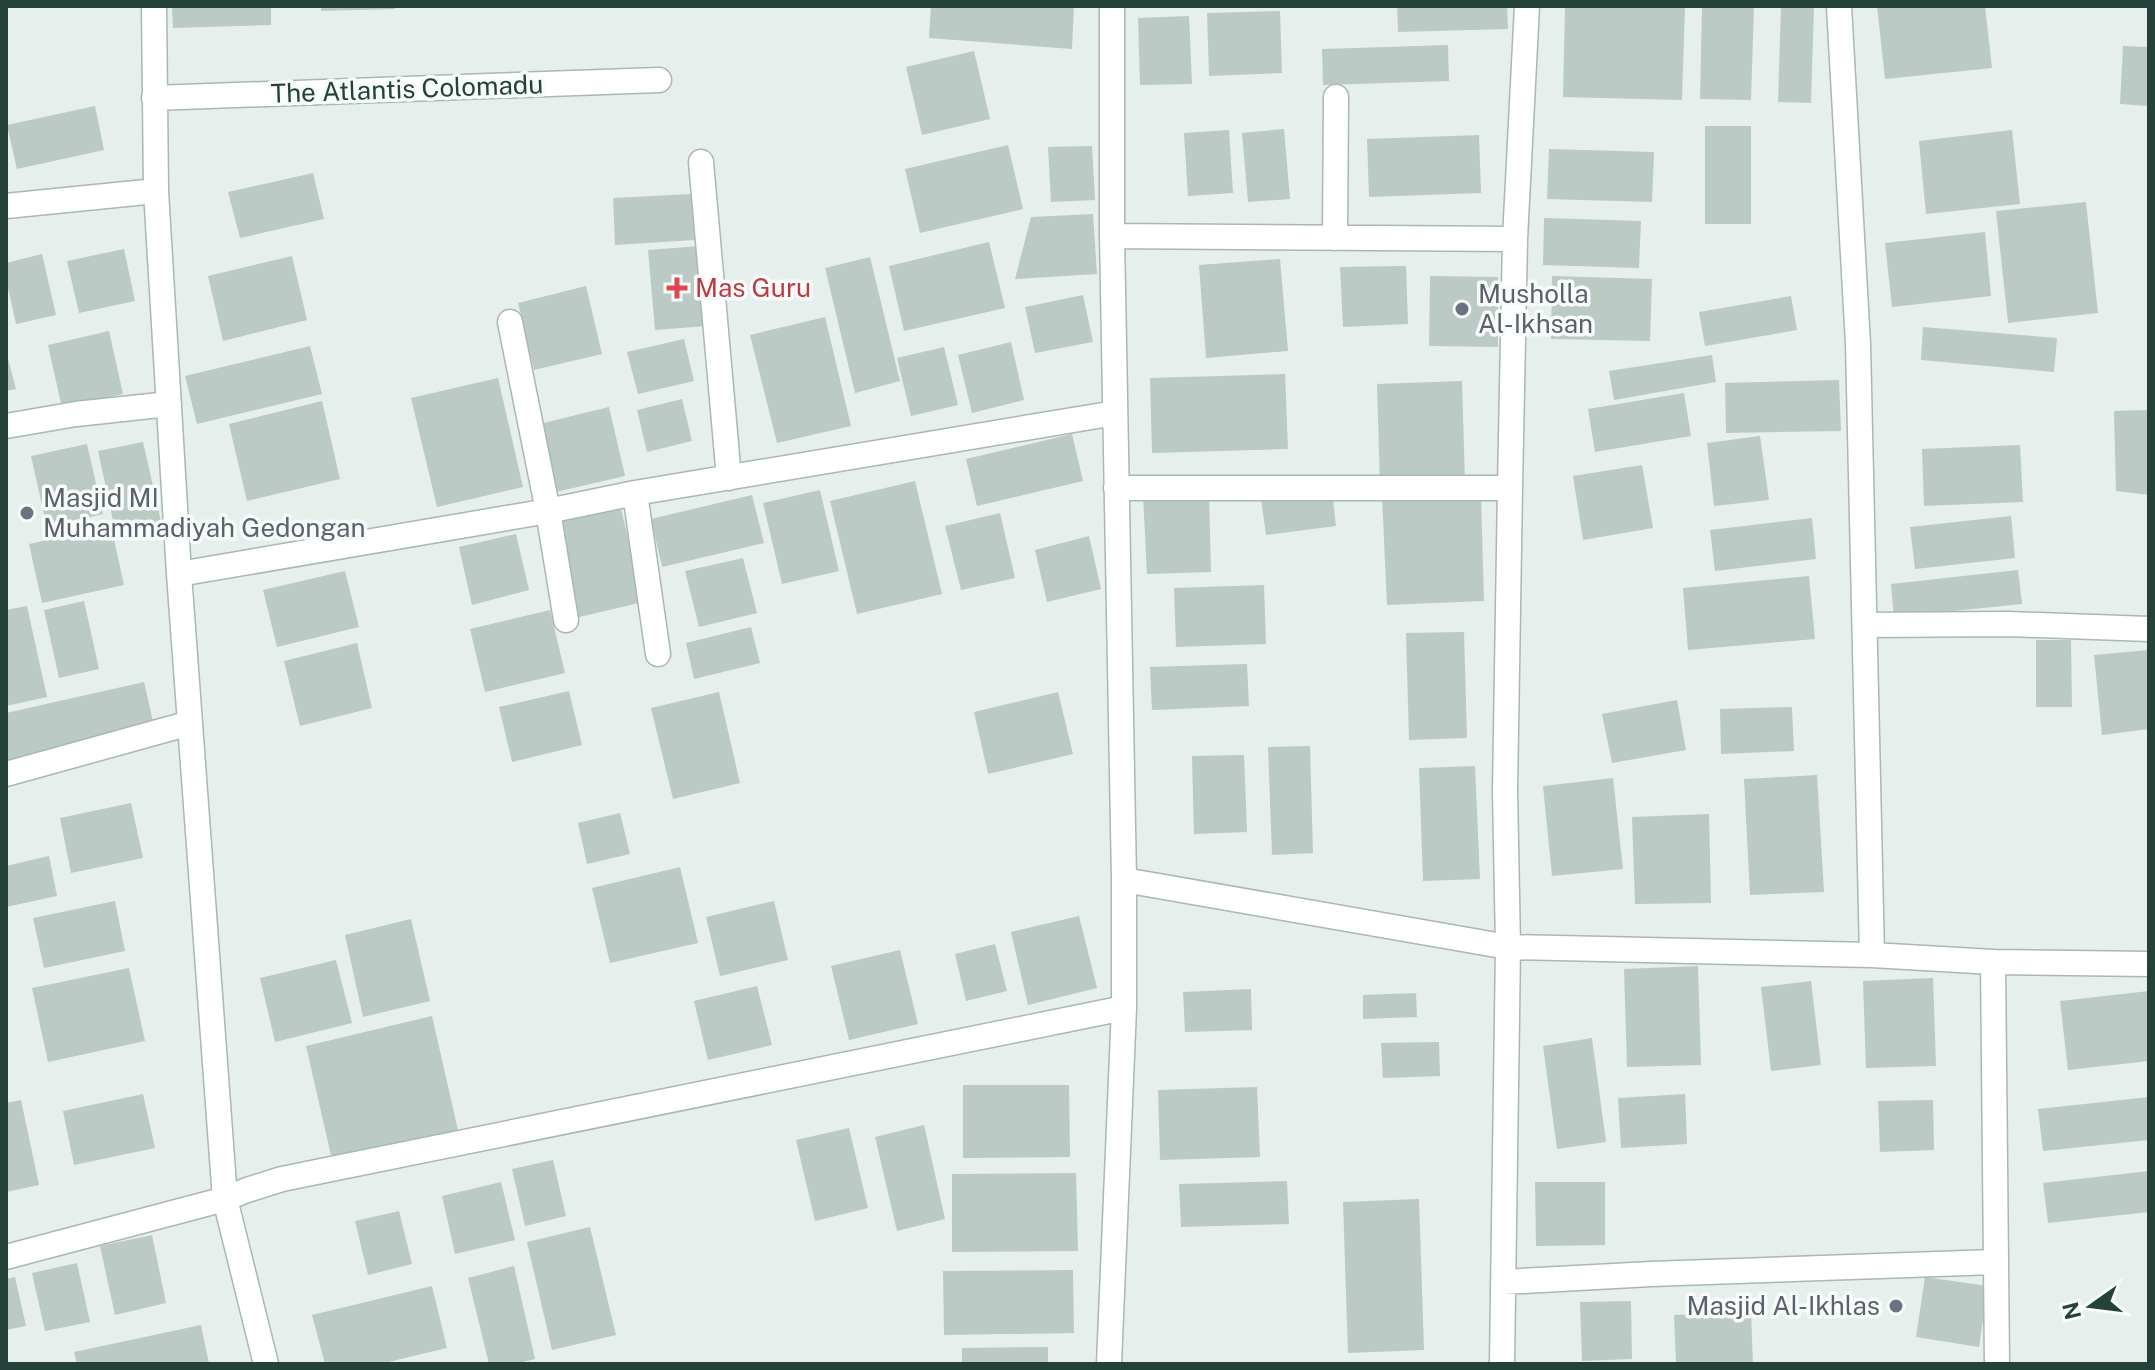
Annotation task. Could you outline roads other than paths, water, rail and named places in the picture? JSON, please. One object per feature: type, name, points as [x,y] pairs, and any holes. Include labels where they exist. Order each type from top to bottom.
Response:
[{"type":"street","points":[[154,6],[156,191],[179,574],[225,1199],[266,1364]]},
{"type":"street","points":[[1109,1364],[1124,1008],[1112,236],[1112,6]]},
{"type":"street","points":[[1502,1364],[1510,488],[1515,239],[1527,6]]},
{"type":"street","points":[[1839,6],[1858,344],[1872,955]]},
{"type":"street","name":"The Atlantis Colomadu","points":[[154,98],[659,80]]},
{"type":"street","points":[[1335,238],[1336,97]]},
{"type":"street","points":[[701,162],[729,478]]},
{"type":"street","points":[[6,206],[156,191]]},
{"type":"street","points":[[1112,236],[1515,239]]},
{"type":"street","points":[[510,322],[548,511],[566,620]]},
{"type":"street","points":[[6,426],[76,414],[169,404]]},
{"type":"street","points":[[179,574],[548,511],[635,493],[1115,413]]},
{"type":"street","points":[[1116,488],[1510,488]]},
{"type":"street","points":[[635,493],[658,654]]},
{"type":"street","points":[[1865,625],[2008,624],[2149,629]]},
{"type":"street","points":[[6,774],[190,723]]},
{"type":"street","points":[[1124,880],[1508,947],[2149,964]]},
{"type":"street","points":[[1993,962],[1997,1364]]},
{"type":"street","points":[[6,1257],[225,1199],[282,1179],[1124,1008]]},
{"type":"street","points":[[1503,1282],[1995,1262]]},
{"type":"place","name":"Mas Guru","points":[[677,288]]},
{"type":"place","name":"Musholla Al-Ikhsan","points":[[1462,309]]},
{"type":"place","name":"Masjid MI Muhammadiyah Gedongan","points":[[27,513]]},
{"type":"place","name":"Masjid Al-Ikhlas","points":[[1896,1306]]}]
